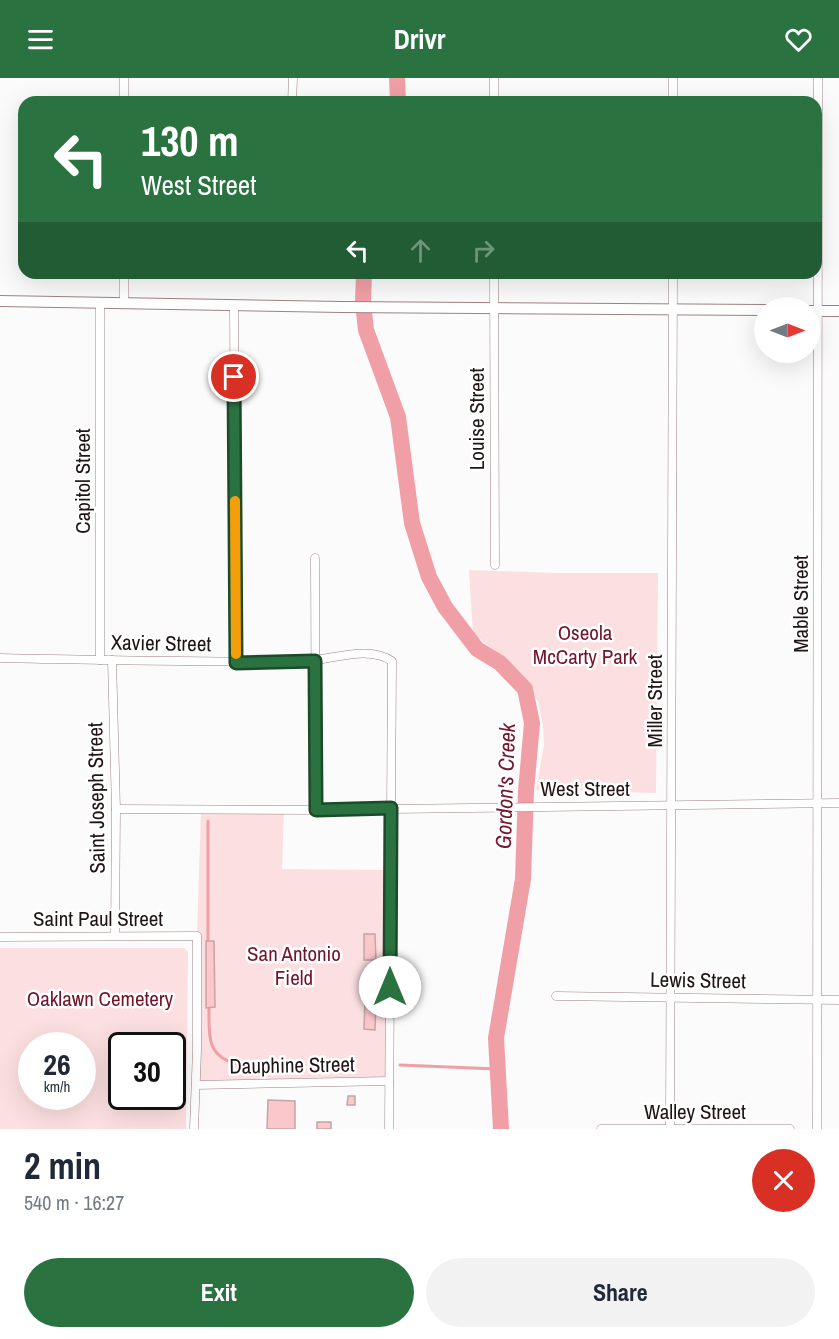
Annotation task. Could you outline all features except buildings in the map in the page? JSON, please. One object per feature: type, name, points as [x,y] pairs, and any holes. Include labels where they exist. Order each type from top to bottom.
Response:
[{"type":"street","points":[[124,78],[124,96]]},
{"type":"street","points":[[292,96],[293,78]]},
{"type":"street","points":[[494,78],[494,96]]},
{"type":"street","points":[[673,78],[673,96]]},
{"type":"street","name":"Mable Street","points":[[818,78],[818,96]]},
{"type":"street","points":[[124,279],[124,303]]},
{"type":"street","name":"Louise Street","points":[[494,279],[495,565]]},
{"type":"street","name":"Miller Street","points":[[670,1129],[673,279]]},
{"type":"street","name":"Mable Street","points":[[813,297],[814,279]]},
{"type":"street","points":[[0,301],[234,306],[754,310]]},
{"type":"street","name":"Capitol Street","points":[[100,302],[100,660]]},
{"type":"street","points":[[234,306],[236,663]]},
{"type":"street","points":[[820,311],[839,311]]},
{"type":"street","name":"Mable Street","points":[[814,363],[819,803],[817,1129]]},
{"type":"street","points":[[315,558],[316,810]]},
{"type":"street","name":"Xavier Street","points":[[0,658],[236,663],[315,661],[355,654],[383,655],[392,661],[391,808]]},
{"type":"street","name":"Saint Joseph Street","points":[[112,660],[116,809],[116,936]]},
{"type":"street","name":"West Street","points":[[116,809],[316,810],[839,803]]},
{"type":"street","points":[[389,1129],[391,808]]},
{"type":"street","name":"Saint Paul Street","points":[[0,937],[197,936],[196,1085]]},
{"type":"street","name":"Lewis Street","points":[[556,996],[839,1000]]},
{"type":"street","name":"Dauphine Street","points":[[196,1085],[389,1081]]},
{"type":"street","points":[[194,1129],[196,1085]]},
{"type":"street","name":"Walley Street","points":[[601,1129],[790,1129]]},
{"type":"green space","name":"Oseola McCarty Park","points":[[469,570],[658,573],[656,793],[536,790],[544,745],[538,701],[515,668],[473,633]]},
{"type":"green space","name":"San Antonio Field","points":[[201,809],[284,809],[282,869],[390,870],[389,1081],[196,1085]]},
{"type":"green space","name":"Oaklawn Cemetery","points":[[0,948],[184,948],[188,952],[186,1129],[0,1129]]},
{"type":"waterway","name":"Gordon's Creek","points":[[397,78],[398,96]]},
{"type":"waterway","name":"Gordon's Creek","points":[[364,279],[363,303],[366,330],[398,417],[412,523],[429,577],[445,607],[477,649],[500,663],[525,689],[532,723],[526,791],[523,879],[496,1038],[501,1129]]},
{"type":"waterway","points":[[208,821],[208,940]]},
{"type":"waterway","points":[[209,1009],[211,1043],[219,1055],[236,1064]]},
{"type":"waterway","points":[[400,1065],[497,1069]]},
{"type":"slow traffic","points":[[235,501],[236,654]]},
{"type":"route","points":[[234,377],[236,663],[315,661],[316,810],[391,808],[390,987]]}]
